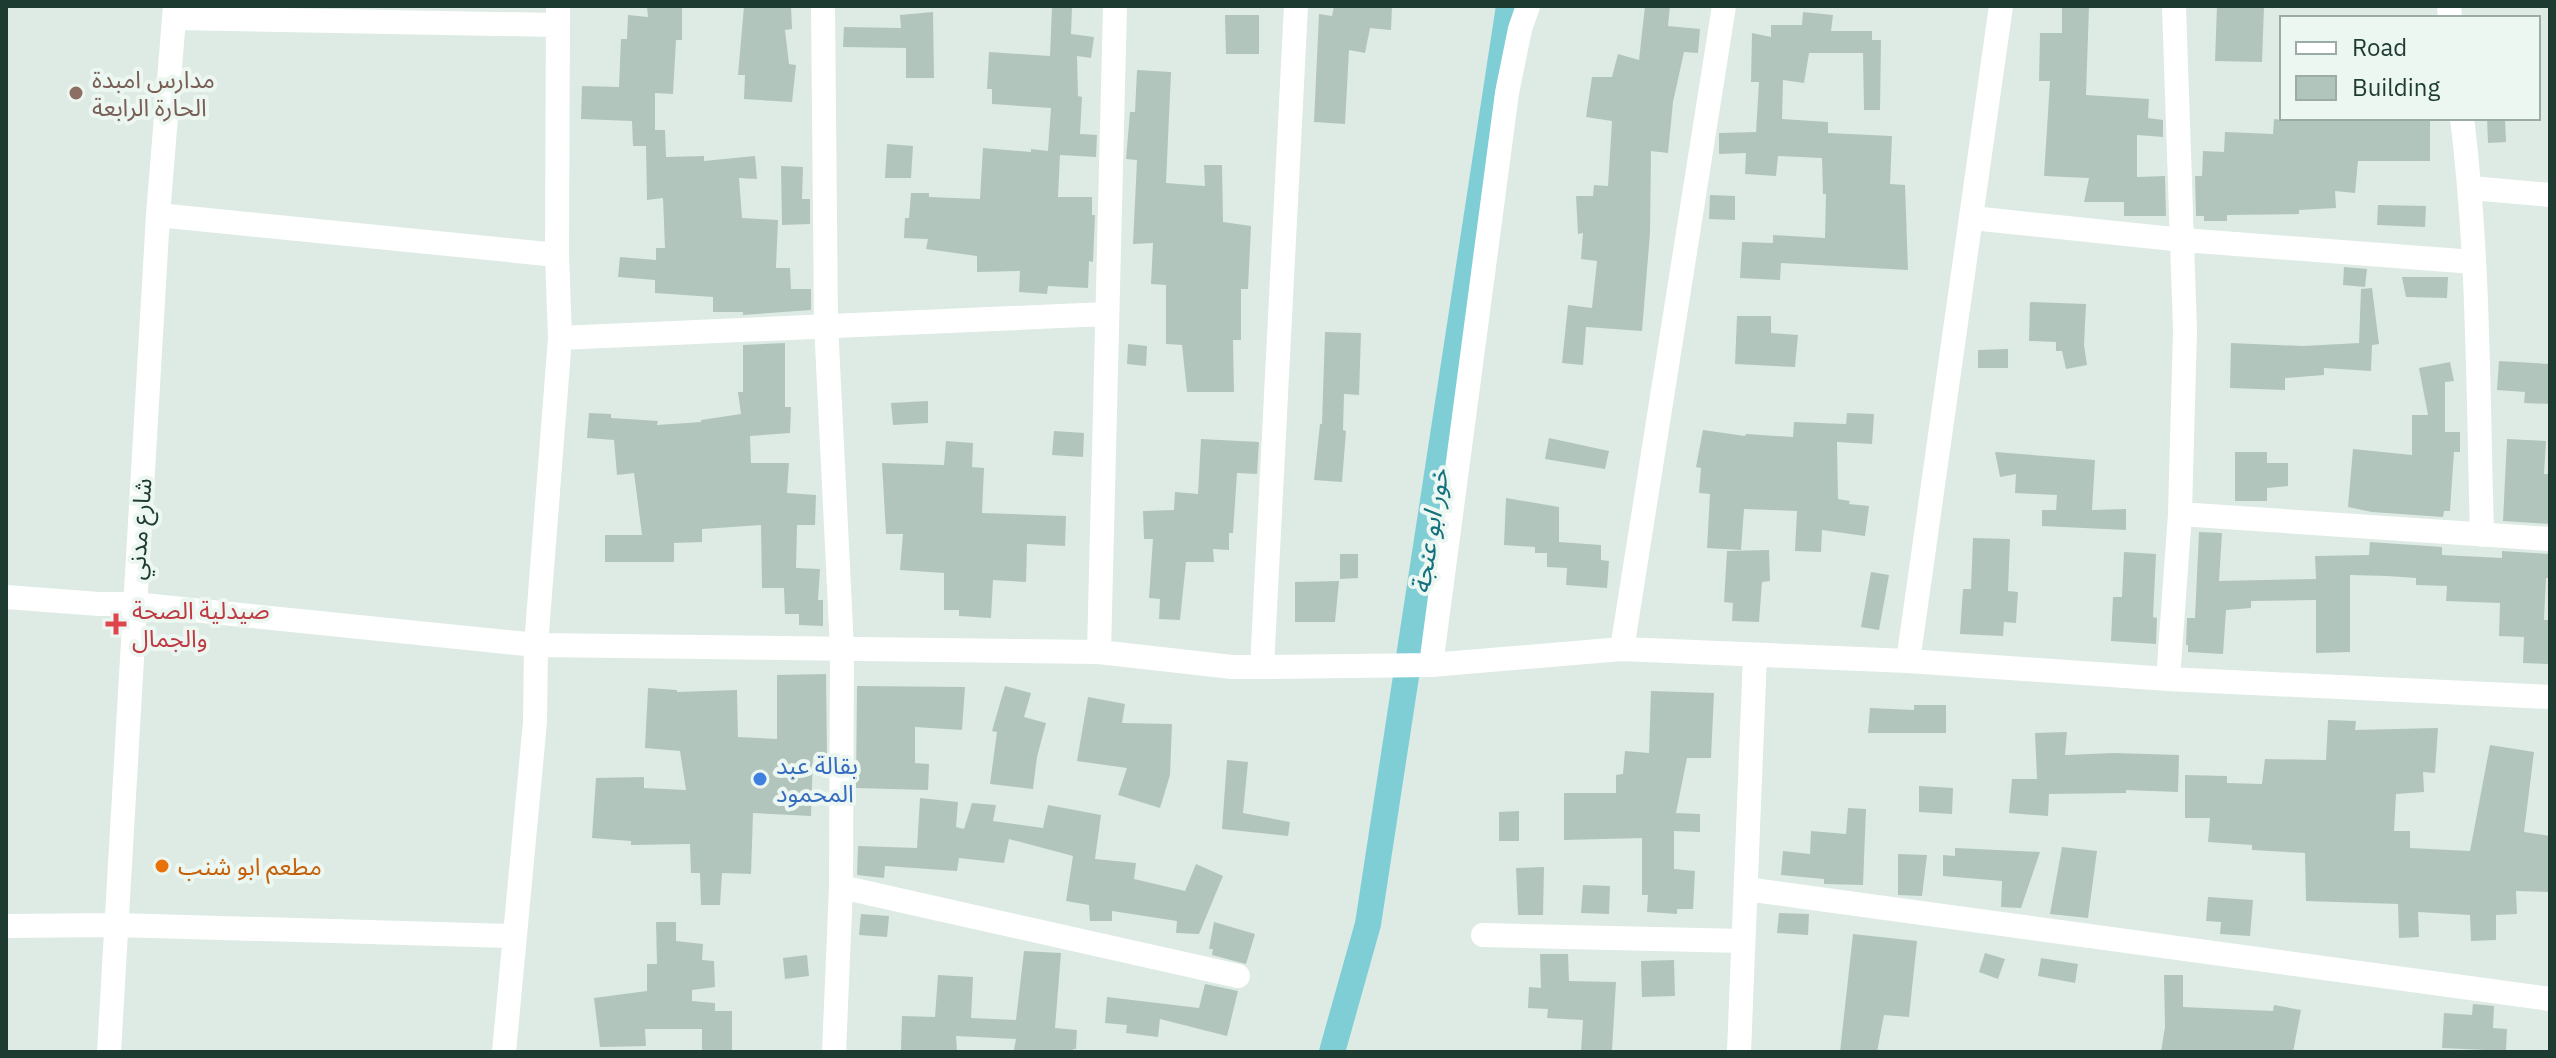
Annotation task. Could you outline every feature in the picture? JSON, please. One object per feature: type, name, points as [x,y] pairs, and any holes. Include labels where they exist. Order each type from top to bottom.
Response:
[{"type":"street","points":[[823,6],[826,324],[842,648],[841,887],[834,1052]]},
{"type":"street","points":[[1099,652],[1115,6]]},
{"type":"street","points":[[1262,667],[1296,6]]},
{"type":"street","points":[[1431,665],[1507,93],[1528,6]]},
{"type":"street","points":[[1622,649],[1724,6]]},
{"type":"street","points":[[1908,661],[2001,6]]},
{"type":"street","points":[[2168,679],[2180,514],[2185,330],[2174,6]]},
{"type":"street","points":[[175,12],[558,16],[557,255],[560,338],[536,645],[535,722],[504,1052]]},
{"type":"street","name":"شارع مدني","points":[[109,1052],[158,215],[175,12]]},
{"type":"street","points":[[2462,120],[2471,188],[2482,535]]},
{"type":"street","points":[[2471,188],[2550,195]]},
{"type":"street","points":[[158,215],[557,255]]},
{"type":"street","points":[[1972,218],[2183,240],[2474,262]]},
{"type":"street","points":[[560,338],[1106,314]]},
{"type":"street","points":[[2180,514],[2550,539]]},
{"type":"street","points":[[6,597],[134,604],[536,645],[1099,652],[1232,667],[1431,665],[1622,649],[1908,661],[2168,679],[2550,697]]},
{"type":"street","points":[[1739,1052],[1755,655]]},
{"type":"street","points":[[841,887],[1238,976]]},
{"type":"street","points":[[1746,889],[2550,999]]},
{"type":"street","points":[[6,926],[115,925],[514,936]]},
{"type":"street","points":[[1483,935],[1743,941]]},
{"type":"building","points":[[744,6],[791,6],[792,29],[785,30],[789,64],[796,65],[792,102],[744,99],[745,75],[738,75]]},
{"type":"building","points":[[1334,6],[1392,6],[1391,30],[1370,28],[1365,53],[1349,50],[1345,124],[1314,122],[1319,14],[1332,16]]},
{"type":"building","points":[[1645,6],[1670,6],[1668,26],[1700,29],[1698,53],[1684,52],[1673,102],[1668,153],[1651,151],[1650,233],[1642,331],[1586,327],[1583,365],[1562,363],[1568,305],[1592,308],[1597,261],[1581,259],[1583,233],[1578,234],[1576,196],[1593,196],[1594,185],[1608,186],[1612,121],[1586,117],[1592,77],[1612,77],[1618,54],[1639,60]]},
{"type":"building","points":[[2062,6],[2089,6],[2086,95],[2149,99],[2148,118],[2163,120],[2163,137],[2137,135],[2137,177],[2165,176],[2166,216],[2124,216],[2124,202],[2084,202],[2089,178],[2044,176],[2050,81],[2039,81],[2040,33],[2062,33]]},
{"type":"building","points":[[2217,6],[2264,6],[2262,62],[2215,61]]},
{"type":"building","points":[[647,7],[682,7],[682,40],[676,40],[673,94],[655,93],[655,130],[665,130],[666,157],[704,156],[704,161],[755,156],[757,179],[739,178],[742,218],[778,220],[776,268],[790,268],[791,289],[811,289],[811,310],[743,315],[743,312],[713,312],[713,297],[655,293],[655,280],[618,277],[620,257],[656,260],[656,248],[665,248],[663,198],[647,200],[646,146],[633,146],[632,121],[581,119],[582,86],[619,87],[621,39],[627,39],[628,15],[648,17]]},
{"type":"building","points":[[1052,7],[1072,8],[1071,34],[1094,37],[1091,58],[1077,56],[1078,96],[1082,97],[1080,134],[1097,135],[1096,157],[1060,155],[1058,197],[1092,197],[1092,215],[1095,215],[1093,262],[1089,261],[1088,288],[1048,286],[1047,294],[1019,292],[1020,271],[977,272],[977,256],[926,249],[928,239],[904,238],[911,193],[929,193],[929,197],[980,199],[983,148],[1048,151],[1051,108],[992,104],[992,89],[987,89],[989,52],[1050,56]]},
{"type":"building","points":[[933,12],[934,78],[906,78],[906,48],[843,47],[844,27],[901,28],[900,15]]},
{"type":"building","points":[[1803,12],[1833,15],[1831,31],[1872,31],[1872,40],[1881,40],[1880,110],[1864,110],[1863,53],[1809,53],[1804,83],[1783,80],[1782,119],[1828,122],[1828,133],[1892,136],[1890,184],[1905,185],[1908,270],[1781,263],[1780,280],[1740,278],[1742,242],[1773,243],[1773,235],[1825,238],[1826,194],[1823,194],[1822,158],[1778,156],[1776,176],[1745,174],[1746,153],[1719,154],[1719,133],[1756,132],[1759,82],[1751,82],[1752,33],[1771,37],[1771,25],[1802,25]]},
{"type":"building","points":[[1225,15],[1259,15],[1259,54],[1226,54]]},
{"type":"building","points":[[1137,70],[1171,72],[1166,183],[1205,186],[1204,165],[1222,165],[1223,222],[1251,226],[1248,289],[1241,289],[1241,340],[1233,340],[1234,392],[1187,392],[1182,345],[1166,344],[1166,285],[1151,284],[1153,243],[1133,244],[1137,160],[1126,159],[1130,112],[1135,112]]},
{"type":"building","points":[[2274,119],[2430,120],[2430,161],[2358,161],[2355,193],[2335,191],[2336,208],[2299,210],[2299,214],[2227,215],[2227,221],[2204,221],[2204,216],[2196,216],[2195,176],[2202,176],[2203,151],[2224,152],[2225,132],[2273,134]]},
{"type":"building","points":[[2487,120],[2505,120],[2506,142],[2488,143]]},
{"type":"building","points":[[887,144],[913,146],[911,178],[885,178]]},
{"type":"building","points":[[781,166],[803,167],[802,199],[810,199],[810,224],[782,225]]},
{"type":"building","points":[[1710,195],[1735,196],[1735,220],[1709,219]]},
{"type":"building","points":[[2378,205],[2426,206],[2425,227],[2377,225]]},
{"type":"building","points":[[2344,267],[2367,269],[2365,287],[2343,285]]},
{"type":"building","points":[[2402,277],[2448,277],[2447,298],[2406,297]]},
{"type":"building","points":[[2372,288],[2379,344],[2372,345],[2371,371],[2324,368],[2324,375],[2285,378],[2285,390],[2230,388],[2231,343],[2303,346],[2359,343],[2361,289]]},
{"type":"building","points":[[2030,302],[2086,304],[2084,345],[2087,365],[2066,369],[2062,351],[2056,351],[2056,342],[2029,341]]},
{"type":"building","points":[[1737,316],[1771,316],[1771,333],[1798,335],[1795,367],[1735,364]]},
{"type":"building","points":[[1325,332],[1361,333],[1359,395],[1344,394],[1343,430],[1346,431],[1342,482],[1314,480],[1322,424]]},
{"type":"building","points":[[785,343],[785,407],[791,407],[790,433],[750,436],[751,463],[789,463],[787,493],[816,495],[815,525],[797,525],[796,568],[820,569],[818,600],[823,600],[823,626],[799,625],[799,614],[785,614],[784,588],[762,588],[761,525],[702,529],[702,542],[674,543],[674,562],[605,562],[605,535],[642,535],[634,473],[617,475],[614,440],[587,438],[589,413],[611,414],[611,418],[658,421],[657,425],[701,422],[741,414],[738,392],[743,392],[743,345]]},
{"type":"building","points":[[1128,344],[1147,346],[1146,366],[1127,364]]},
{"type":"building","points":[[2008,349],[2008,368],[1978,368],[1978,350]]},
{"type":"building","points":[[2499,361],[2550,364],[2550,404],[2524,403],[2525,392],[2497,390]]},
{"type":"building","points":[[2450,362],[2454,381],[2445,382],[2445,432],[2460,432],[2460,452],[2454,452],[2450,511],[2444,511],[2443,517],[2372,512],[2348,507],[2353,449],[2412,455],[2412,415],[2428,415],[2419,368]]},
{"type":"building","points":[[928,401],[928,423],[893,425],[891,403]]},
{"type":"building","points":[[1847,413],[1874,414],[1872,444],[1837,442],[1838,499],[1850,501],[1849,504],[1869,506],[1865,536],[1822,530],[1821,552],[1795,551],[1797,511],[1744,509],[1741,550],[1707,548],[1710,494],[1699,493],[1701,468],[1696,467],[1703,430],[1745,436],[1793,437],[1794,422],[1846,424]]},
{"type":"building","points":[[1054,431],[1084,433],[1083,457],[1052,455]]},
{"type":"building","points":[[1549,438],[1609,451],[1605,469],[1545,459]]},
{"type":"building","points":[[1201,439],[1259,442],[1257,474],[1237,473],[1229,550],[1213,549],[1214,562],[1186,562],[1180,620],[1159,619],[1160,599],[1149,598],[1153,539],[1144,539],[1143,511],[1174,510],[1175,492],[1198,494]]},
{"type":"building","points":[[2507,439],[2546,441],[2544,474],[2550,474],[2550,524],[2503,521]]},
{"type":"building","points":[[946,441],[973,443],[972,467],[984,468],[982,513],[1066,516],[1065,546],[1027,544],[1026,582],[993,580],[991,618],[959,616],[959,610],[944,610],[944,573],[900,570],[903,534],[886,534],[882,463],[944,465]]},
{"type":"building","points":[[1995,452],[2095,460],[2092,510],[2126,509],[2126,530],[2042,526],[2042,510],[2056,510],[2057,495],[2015,493],[2016,474],[2000,477]]},
{"type":"building","points":[[2235,452],[2267,452],[2267,463],[2288,463],[2288,486],[2267,488],[2267,501],[2235,501]]},
{"type":"building","points":[[1506,498],[1559,507],[1559,542],[1601,545],[1601,560],[1609,561],[1607,588],[1566,585],[1567,568],[1547,567],[1547,553],[1535,553],[1535,547],[1504,545]]},
{"type":"building","points":[[2199,532],[2222,533],[2219,581],[2316,579],[2315,556],[2369,555],[2370,542],[2442,547],[2442,555],[2502,558],[2502,551],[2550,554],[2544,620],[2550,620],[2549,664],[2523,663],[2524,637],[2499,636],[2500,603],[2446,601],[2447,586],[2416,585],[2416,578],[2387,576],[2350,575],[2350,652],[2316,653],[2316,600],[2251,601],[2251,608],[2226,610],[2223,654],[2188,652],[2187,618],[2195,618]]},
{"type":"building","points":[[1973,538],[2010,539],[2008,591],[2018,592],[2016,623],[2004,622],[2003,636],[1960,634],[1963,589],[1971,589]]},
{"type":"building","points":[[1769,550],[1770,581],[1762,582],[1759,622],[1732,621],[1733,603],[1724,602],[1727,551]]},
{"type":"building","points":[[2124,552],[2156,554],[2153,617],[2157,618],[2156,644],[2111,641],[2113,597],[2122,597]]},
{"type":"building","points":[[1340,554],[1358,554],[1358,578],[1340,579]]},
{"type":"building","points":[[1871,572],[1889,575],[1879,630],[1861,627]]},
{"type":"building","points":[[1339,581],[1335,622],[1295,622],[1295,582]]},
{"type":"building","points":[[826,674],[827,757],[813,756],[811,816],[753,813],[751,874],[722,873],[720,905],[701,905],[700,873],[691,873],[690,844],[631,845],[631,841],[592,838],[596,778],[644,777],[644,788],[686,790],[680,751],[645,748],[648,688],[677,692],[737,690],[738,737],[777,739],[777,675]]},
{"type":"building","points":[[857,686],[965,687],[962,730],[915,727],[915,763],[929,764],[928,790],[856,788]]},
{"type":"building","points":[[1005,686],[1031,693],[1024,717],[1046,723],[1033,789],[990,784],[997,732],[992,731]]},
{"type":"building","points":[[1651,691],[1714,693],[1711,758],[1687,758],[1676,813],[1700,814],[1700,832],[1674,831],[1674,869],[1695,871],[1693,909],[1677,909],[1677,914],[1647,912],[1648,895],[1642,895],[1642,838],[1564,840],[1564,793],[1616,793],[1616,775],[1623,774],[1625,751],[1649,753]]},
{"type":"building","points":[[1088,697],[1125,704],[1122,723],[1172,724],[1170,775],[1160,808],[1118,795],[1127,768],[1077,761]]},
{"type":"building","points":[[1914,705],[1946,705],[1946,733],[1868,733],[1870,708],[1914,710]]},
{"type":"building","points":[[2328,720],[2356,721],[2355,730],[2438,728],[2435,773],[2423,772],[2424,792],[2396,794],[2394,831],[2410,831],[2410,848],[2470,851],[2490,745],[2534,752],[2524,832],[2550,836],[2550,892],[2516,891],[2517,914],[2496,915],[2496,940],[2471,941],[2470,915],[2418,912],[2419,937],[2399,938],[2398,904],[2306,901],[2305,853],[2252,850],[2252,845],[2208,842],[2210,818],[2185,818],[2185,775],[2227,776],[2227,783],[2262,784],[2265,759],[2326,760]]},
{"type":"building","points":[[2067,732],[2065,755],[2179,755],[2178,792],[2126,790],[2126,793],[2049,794],[2048,816],[2009,813],[2012,779],[2037,779],[2035,733]]},
{"type":"building","points":[[1227,760],[1248,762],[1243,813],[1290,822],[1288,836],[1222,829]]},
{"type":"building","points":[[1919,786],[1953,788],[1952,814],[1919,812]]},
{"type":"building","points":[[920,798],[958,802],[956,827],[964,829],[972,803],[996,805],[993,821],[1043,828],[1048,805],[1101,815],[1095,859],[1136,863],[1134,879],[1185,891],[1196,864],[1223,876],[1199,934],[1176,933],[1177,921],[1112,911],[1112,921],[1090,921],[1089,905],[1066,901],[1073,856],[1009,839],[1004,863],[959,858],[957,871],[885,866],[884,878],[857,875],[858,846],[917,848]]},
{"type":"building","points":[[1848,808],[1866,809],[1863,885],[1824,884],[1824,879],[1781,875],[1783,851],[1810,854],[1811,831],[1846,834]]},
{"type":"building","points":[[1519,811],[1519,841],[1499,841],[1499,812]]},
{"type":"building","points":[[2062,847],[2097,851],[2088,918],[2050,914]]},
{"type":"building","points":[[1955,848],[2040,852],[2021,908],[2001,907],[2002,881],[1943,876],[1943,855],[1955,856]]},
{"type":"building","points":[[1898,854],[1927,855],[1922,896],[1898,895]]},
{"type":"building","points":[[1544,867],[1543,915],[1518,915],[1516,868]]},
{"type":"building","points":[[1583,885],[1610,886],[1609,914],[1581,913]]},
{"type":"building","points":[[2208,897],[2253,900],[2250,936],[2220,934],[2221,922],[2206,921]]},
{"type":"building","points":[[1779,913],[1809,914],[1808,935],[1777,933]]},
{"type":"building","points":[[861,914],[889,916],[887,937],[859,935]]},
{"type":"building","points":[[656,922],[676,922],[676,941],[703,944],[702,960],[714,961],[715,987],[692,990],[692,1001],[715,1003],[715,1011],[732,1011],[732,1050],[702,1050],[702,1029],[645,1029],[646,1046],[600,1047],[594,998],[647,991],[647,964],[657,964]]},
{"type":"building","points":[[1214,922],[1255,934],[1246,964],[1212,955],[1213,949],[1209,949]]},
{"type":"building","points":[[1853,934],[1917,941],[1909,1017],[1884,1015],[1877,1052],[1840,1052]]},
{"type":"building","points":[[1024,951],[1061,953],[1055,1028],[1077,1030],[1076,1049],[1073,1052],[1024,1052],[1014,1050],[1016,1039],[956,1036],[957,1051],[901,1050],[902,1016],[935,1017],[938,975],[973,977],[971,1018],[1016,1020]]},
{"type":"building","points":[[1985,953],[2005,959],[1998,979],[1979,972]]},
{"type":"building","points":[[1540,954],[1568,954],[1569,981],[1616,982],[1612,1050],[1581,1052],[1583,1020],[1547,1018],[1548,1009],[1528,1008],[1529,987],[1541,988]]},
{"type":"building","points":[[807,955],[809,976],[785,979],[783,958]]},
{"type":"building","points":[[2041,958],[2078,964],[2075,983],[2038,976]]},
{"type":"building","points":[[1674,960],[1675,996],[1642,997],[1641,961]]},
{"type":"building","points":[[2164,975],[2183,975],[2183,1007],[2273,1011],[2274,1005],[2301,1010],[2293,1052],[2161,1052],[2165,1027]]},
{"type":"building","points":[[1205,984],[1238,991],[1227,1036],[1160,1019],[1158,1037],[1126,1033],[1127,1025],[1105,1023],[1107,997],[1199,1008]]},
{"type":"building","points":[[2473,1004],[2494,1006],[2493,1028],[2507,1029],[2506,1051],[2442,1048],[2444,1013],[2472,1015]]},
{"type":"waterway","name":"خور ابو عنجة","points":[[1332,1052],[1368,924],[1509,6]]},
{"type":"place","name":"مدارس امبدة الحارة الرابعة","points":[[76,93]]},
{"type":"place","name":"صيدلية الصحة والجمال","points":[[116,624]]},
{"type":"place","name":"بقالة عبد المحمود","points":[[760,779]]},
{"type":"place","name":"مطعم ابو شنب","points":[[162,866]]}]
